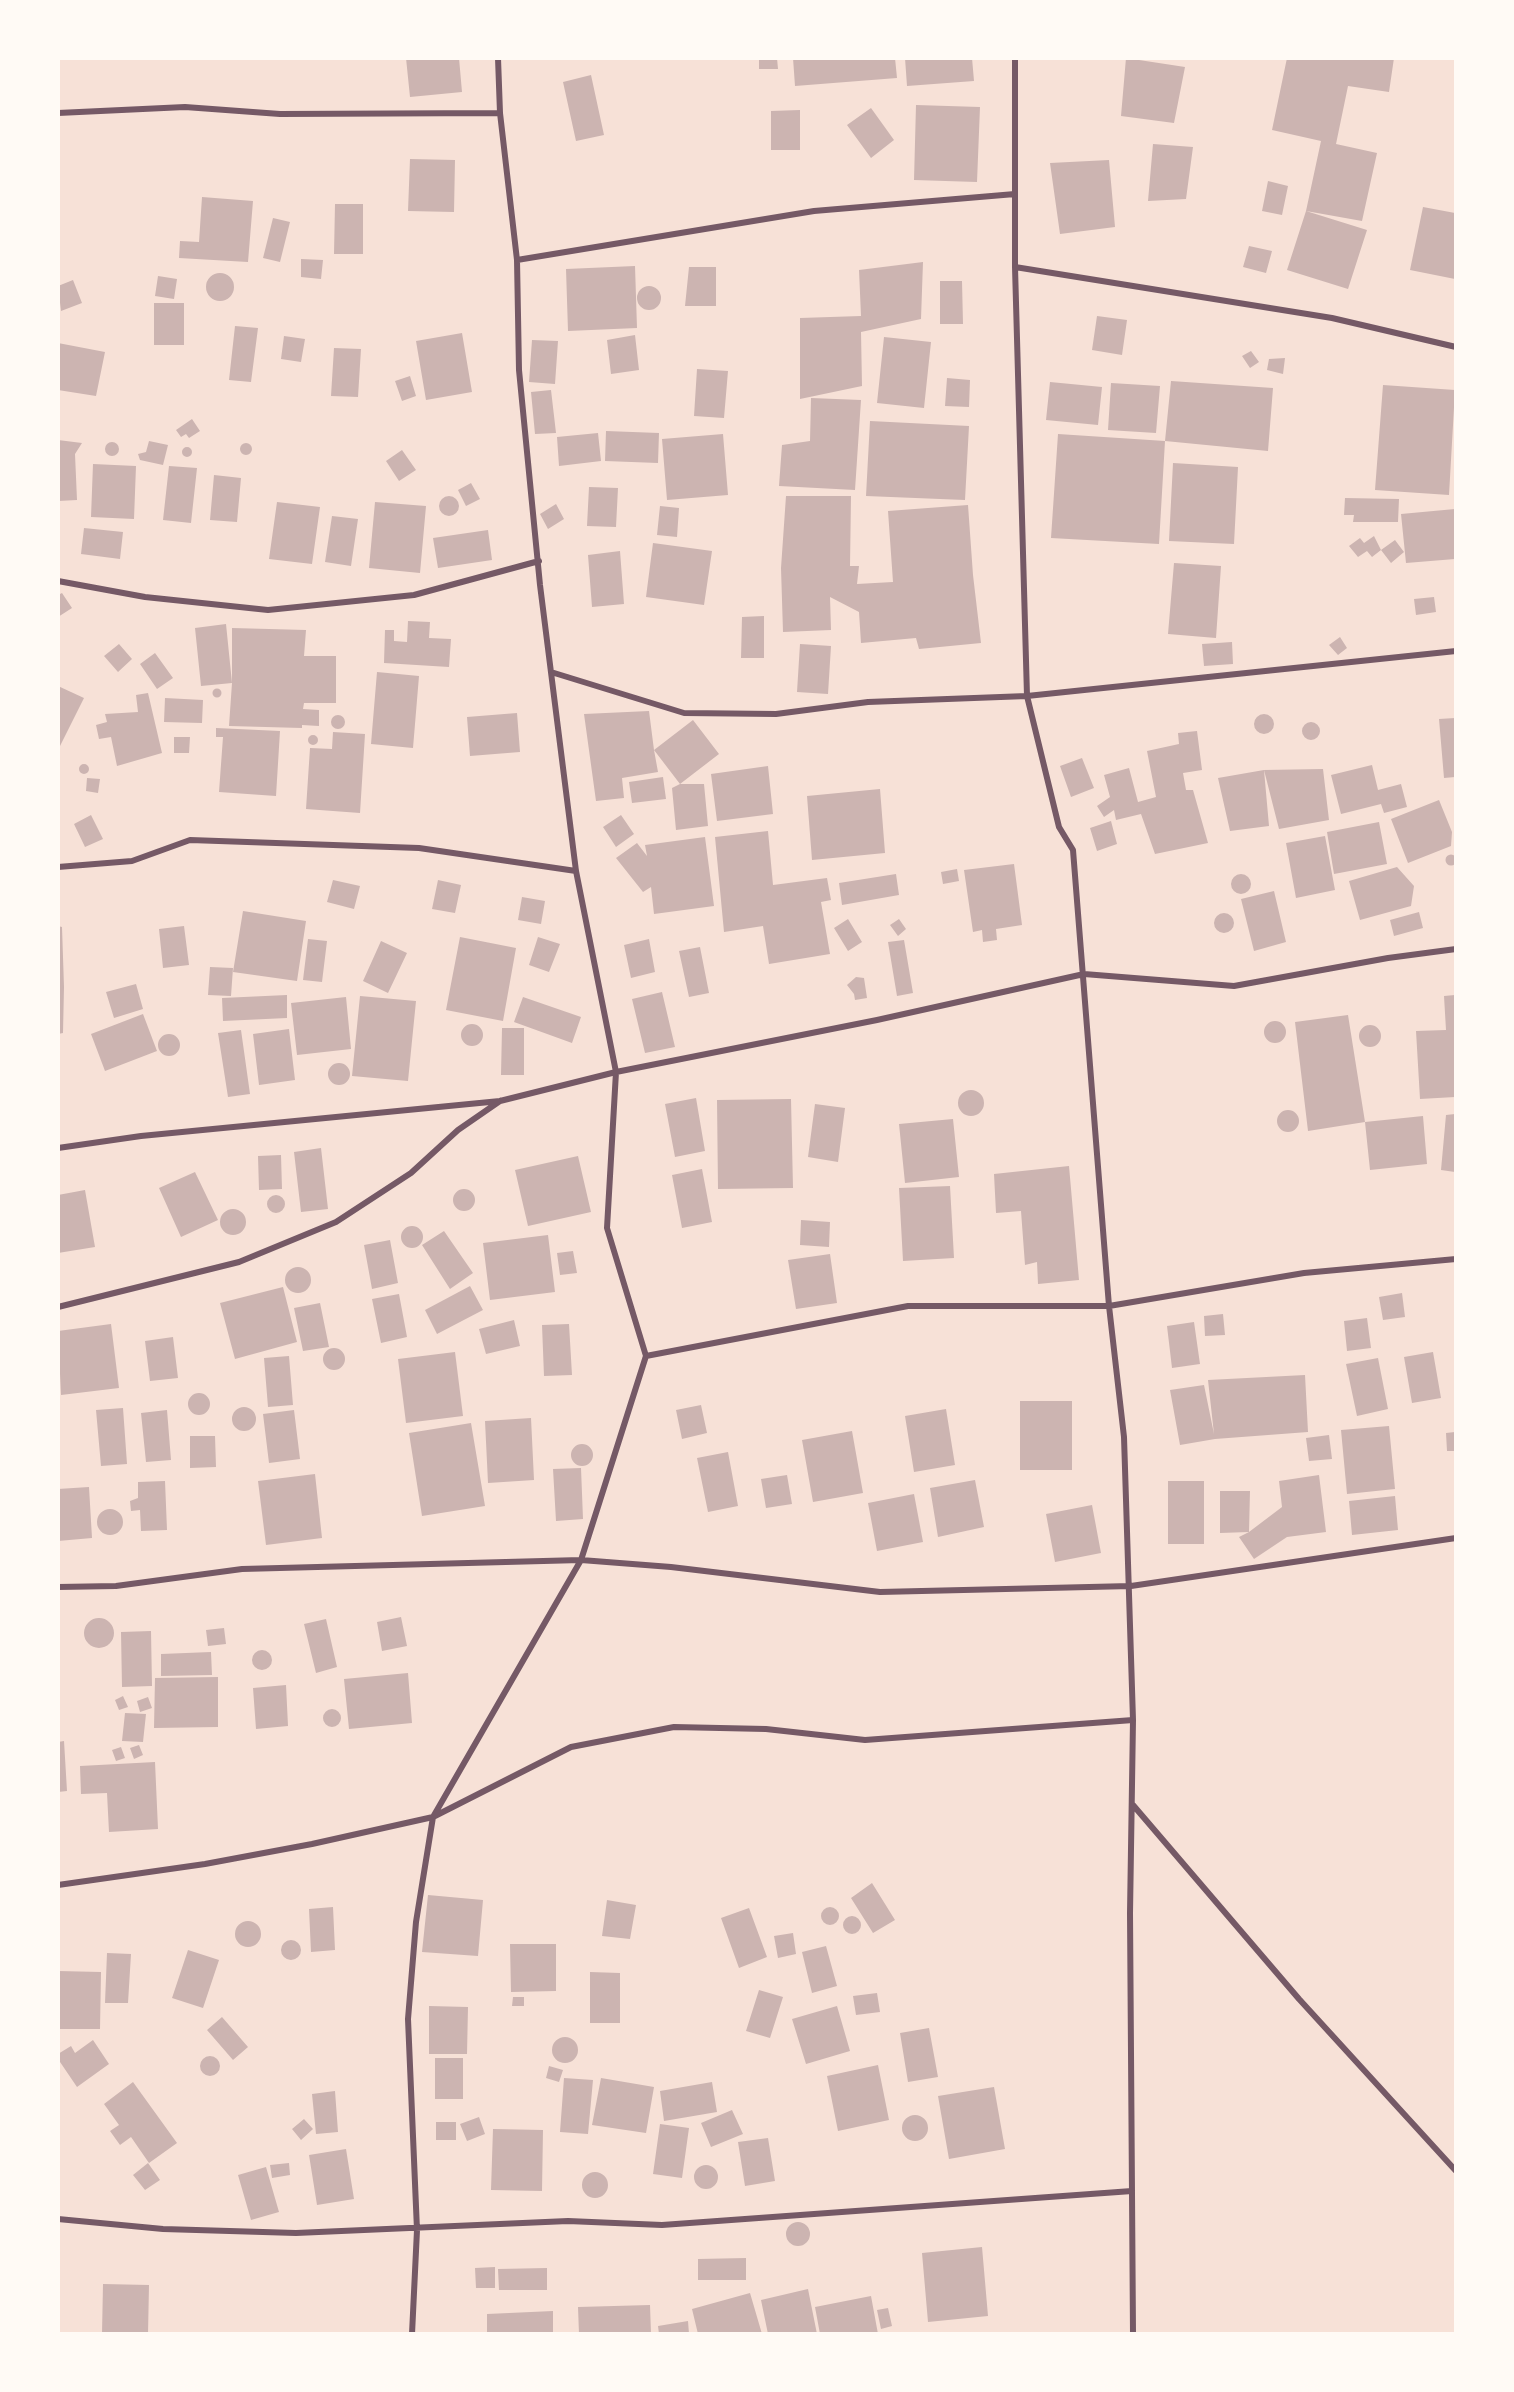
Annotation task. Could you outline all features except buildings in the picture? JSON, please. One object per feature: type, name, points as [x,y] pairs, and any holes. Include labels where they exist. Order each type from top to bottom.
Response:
[{"type":"street","points":[[412,2334],[417,2230],[408,2019],[416,1922],[434,1817],[581,1560],[646,1356],[607,1228],[616,1072],[576,871],[538,561],[519,370],[517,260],[500,113],[498,58]]},
{"type":"street","points":[[1015,58],[1015,267],[1028,696],[1059,827],[1073,850],[1109,1306],[1124,1437],[1131,1586],[1133,1720],[1130,1913],[1133,2334]]},
{"type":"street","points":[[58,113],[130,112],[185,107],[280,114],[500,113]]},
{"type":"street","points":[[517,260],[814,211],[1015,194]]},
{"type":"street","points":[[1015,267],[1332,318],[1455,347]]},
{"type":"street","points":[[58,581],[145,597],[268,610],[414,595],[538,561]]},
{"type":"street","points":[[551,672],[684,713],[776,714],[868,702],[1028,696],[1455,651]]},
{"type":"street","points":[[58,867],[132,861],[190,840],[419,848],[576,871]]},
{"type":"street","points":[[58,1148],[141,1136],[501,1101],[616,1072],[878,1020],[1084,974],[1234,986],[1388,958],[1455,949]]},
{"type":"street","points":[[58,1307],[239,1262],[336,1222],[411,1173],[458,1130],[501,1101]]},
{"type":"street","points":[[646,1356],[908,1306],[1109,1306],[1304,1273],[1455,1259]]},
{"type":"street","points":[[58,1587],[116,1586],[242,1569],[581,1560],[671,1567],[880,1592],[1131,1586],[1455,1538]]},
{"type":"street","points":[[58,1885],[205,1864],[312,1845],[434,1817],[571,1747],[674,1727],[766,1730],[865,1740],[1133,1720]]},
{"type":"street","points":[[1133,1804],[1299,1999],[1455,2171]]},
{"type":"street","points":[[58,2219],[196,2230],[296,2233],[417,2230],[568,2221],[662,2225],[1132,2191]]}]
